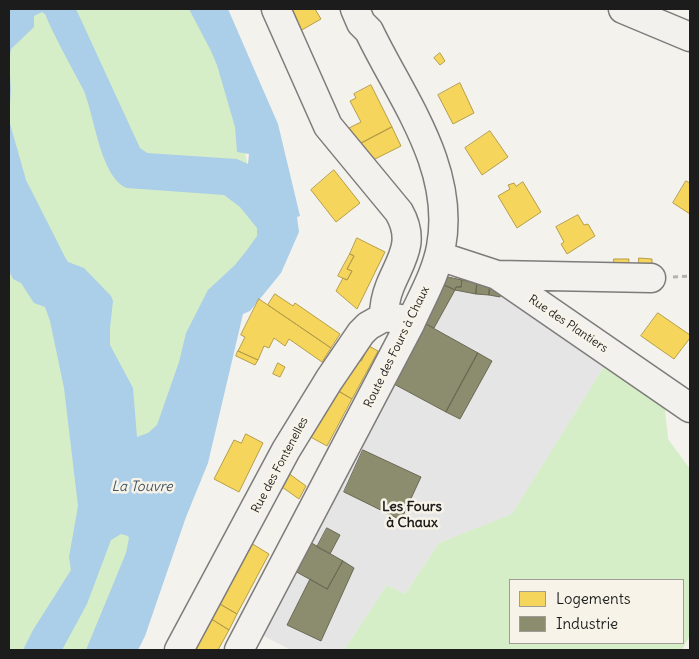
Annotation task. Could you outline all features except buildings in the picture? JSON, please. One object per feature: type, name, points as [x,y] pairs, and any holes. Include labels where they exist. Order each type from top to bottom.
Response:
[{"type":"street","points":[[276,9],[328,126],[399,212],[403,220],[406,230],[404,257],[384,302],[384,317],[400,319],[410,324]]},
{"type":"street","points":[[623,9],[690,37]]},
{"type":"street","name":"Route des Fours à Chaux","points":[[239,650],[410,324],[439,256],[443,236],[443,207],[436,171],[424,137],[364,16]]},
{"type":"street","name":"Rue des Plantiers","points":[[439,256],[497,276],[690,408]]},
{"type":"street","points":[[497,276],[651,278]]},
{"type":"street","name":"Rue des Fontenelles","points":[[179,650],[309,411],[361,333],[368,326],[384,317]]},
{"type":"shaded area","points":[[444,276],[532,305],[608,360],[512,515],[439,543],[405,594],[387,585],[344,650],[291,650],[260,634]]},
{"type":"green space","points":[[9,9],[200,9],[209,23],[267,234],[104,650],[9,650]]},
{"type":"green space","points":[[608,360],[664,400],[668,439],[690,469],[690,635],[682,650],[344,650],[387,585],[405,594],[439,543],[512,514]]},
{"type":"water","name":"La Touvre","points":[[9,9],[76,9],[140,148],[147,153],[237,159],[248,164],[249,154],[237,152],[235,127],[217,65],[189,9],[228,9],[278,124],[300,216],[297,217],[299,232],[281,273],[250,311],[243,314],[208,463],[186,517],[145,636],[138,650],[86,650],[126,553],[129,538],[121,534],[111,540],[87,604],[62,650],[23,650],[33,630],[71,570],[69,557],[78,506],[64,388],[50,321],[45,307],[34,303],[21,283],[13,279],[9,271],[9,120],[26,180],[66,259],[68,262],[84,268],[111,296],[113,301],[110,345],[133,388],[137,437],[148,433],[157,425],[179,362],[186,333],[208,290],[235,265],[247,250],[257,236],[257,228],[240,207],[224,195],[127,188],[118,182],[110,172],[104,158],[83,89],[58,43],[45,14],[42,12],[34,16],[34,27],[11,49],[9,60]]},
{"type":"water","points":[[9,62],[11,89],[9,120]]},
{"type":"district","name":"Les Fours à Chaux","points":[[412,516]]}]
